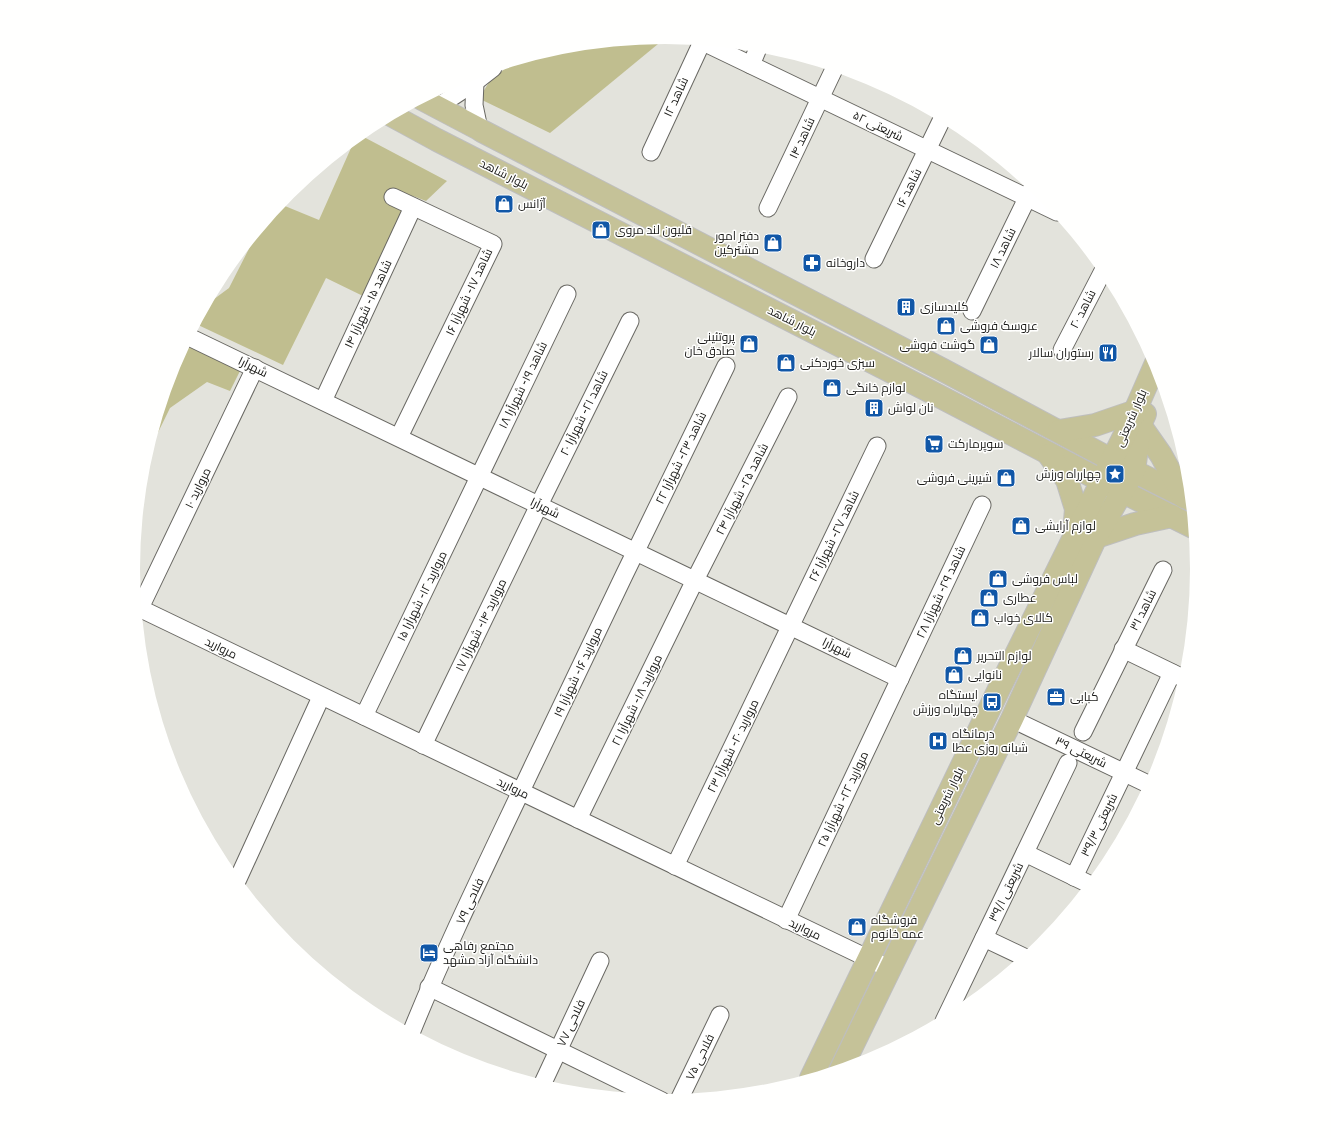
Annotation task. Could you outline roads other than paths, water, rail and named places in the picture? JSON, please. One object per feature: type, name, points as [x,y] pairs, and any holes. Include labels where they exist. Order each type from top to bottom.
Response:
[{"type":"main road","points":[[429,103],[1186,498]]},
{"type":"main road","name":"بلوار شاهد","points":[[397,118],[1188,524]]},
{"type":"main road","name":"بلوار شریعتی","points":[[844,1062],[1012,719],[1096,537],[1110,510],[1123,492],[1134,471],[1137,418],[1153,373]]},
{"type":"main road","name":"بلوار شریعتی","points":[[814,1072],[1074,535],[1125,434],[1137,418],[1157,385]]},
{"type":"main road","points":[[1059,431],[1137,418],[1185,496]]},
{"type":"main road","points":[[1047,452],[1067,480],[1076,509],[1074,535]]},
{"type":"main road","points":[[1096,537],[1135,524],[1172,516]]},
{"type":"street","name":"شاهد ۱۲","points":[[650,152],[698,45]]},
{"type":"street","name":"شریعتی ۵۲","points":[[710,46],[927,150],[1030,192]]},
{"type":"street","points":[[750,65],[756,52]]},
{"type":"street","name":"شاهد ۱۴","points":[[768,208],[833,72]]},
{"type":"street","points":[[429,103],[479,79]]},
{"type":"street","points":[[475,82],[474,106],[479,129]]},
{"type":"street","name":"شاهد ۱۶","points":[[874,259],[941,122]]},
{"type":"street","name":"شاهد ۱۸","points":[[972,311],[1030,192]]},
{"type":"street","name":"شاهد ۱۷- شهرآرا ۱۶","points":[[393,197],[493,244],[399,437]]},
{"type":"street","name":"شاهد ۱۵- شهرآرا ۱۴","points":[[323,401],[413,207]]},
{"type":"street","name":"شاهد ۲۰","points":[[1062,350],[1100,275]]},
{"type":"street","name":"شاهد ۱۹- شهرآرا ۱۸","points":[[480,476],[567,294]]},
{"type":"street","name":"شاهد ۲۱- شهرآرا ۲۰","points":[[539,505],[630,321]]},
{"type":"street","name":"شهرآرا","points":[[194,339],[900,679]]},
{"type":"street","name":"شاهد ۲۳- شهرآرا ۲۲","points":[[635,551],[726,366]]},
{"type":"street","name":"مروارید ۱۰","points":[[142,602],[255,368]]},
{"type":"street","name":"شاهد ۲۵- شهرآرا ۲۴","points":[[695,580],[788,397]]},
{"type":"street","name":"شاهد ۲۷- شهرآرا ۲۶","points":[[791,626],[877,446]]},
{"type":"street","name":"مروارید ۱۲- شهرآرا ۱۵","points":[[364,716],[480,476]]},
{"type":"street","name":"مروارید ۱۴- شهرآرا ۱۷","points":[[423,745],[539,505]]},
{"type":"street","name":"شاهد ۲۹- شهرآرا ۲۸","points":[[900,679],[982,505]]},
{"type":"street","name":"مروارید ۱۶- شهرآرا ۱۹","points":[[521,792],[635,551]]},
{"type":"street","name":"شاهد ۳۱","points":[[1083,732],[1163,570]]},
{"type":"street","name":"مروارید ۱۸- شهرآرا ۲۱","points":[[578,819],[695,580]]},
{"type":"street","name":"مروارید","points":[[143,610],[321,697],[364,716],[890,969]]},
{"type":"street","name":"مروارید ۲۰- شهرآرا ۲۳","points":[[675,866],[791,626]]},
{"type":"street","points":[[1123,649],[1179,676]]},
{"type":"street","name":"شریعتی ۳۹/۳","points":[[1074,876],[1124,772],[1179,676]]},
{"type":"street","name":"مروارید ۲۲- شهرآرا ۲۵","points":[[786,920],[900,679]]},
{"type":"street","points":[[239,876],[321,697]]},
{"type":"street","name":"شریعتی ۳۹","points":[[1012,719],[1145,782]]},
{"type":"street","name":"شریعتی ۳۹/۱","points":[[949,1011],[1068,763]]},
{"type":"street","name":"فلاحی ۷۹","points":[[412,1029],[429,988],[521,792]]},
{"type":"street","points":[[1025,853],[1087,883]]},
{"type":"street","points":[[984,938],[1021,956]]},
{"type":"street","name":"فلاحی ۷۷","points":[[545,1080],[600,961]]},
{"type":"street","points":[[429,988],[647,1093]]},
{"type":"street","name":"فلاحی ۷۵","points":[[682,1094],[720,1015]]},
{"type":"place","name":"آژانس","points":[[504,204]]},
{"type":"place","name":"قلیون لند مروی","points":[[601,230]]},
{"type":"place","name":"دفتر امور مشترکین","points":[[773,243]]},
{"type":"place","name":"داروخانه","points":[[812,263]]},
{"type":"place","name":"کلیدسازی","points":[[906,307]]},
{"type":"place","name":"عروسک فروشی","points":[[946,326]]},
{"type":"place","name":"پروتئینی صادق خان","points":[[749,344]]},
{"type":"place","name":"گوشت فروشی","points":[[989,345]]},
{"type":"place","name":"رستوران سالار","points":[[1108,353]]},
{"type":"place","name":"سبزی خوردکنی","points":[[786,363]]},
{"type":"place","name":"لوازم خانگی","points":[[832,388]]},
{"type":"place","name":"نان لواش","points":[[874,408]]},
{"type":"place","name":"سوپرمارکت","points":[[934,444]]},
{"type":"place","name":"چهارراه ورزش","points":[[1115,474]]},
{"type":"place","name":"شیرینی فروشی","points":[[1006,478]]},
{"type":"place","name":"لوازم آرایشی","points":[[1021,526]]},
{"type":"place","name":"لباس فروشی","points":[[998,579]]},
{"type":"place","name":"عطاری","points":[[989,598]]},
{"type":"place","name":"کالای خواب","points":[[980,618]]},
{"type":"place","name":"لوازم التحریر","points":[[963,656]]},
{"type":"place","name":"نانوایی","points":[[954,675]]},
{"type":"place","name":"کبابی","points":[[1056,697]]},
{"type":"place","name":"ایستگاه چهارراه ورزش","points":[[992,702]]},
{"type":"place","name":"درمانگاه شبانه روزی عطا","points":[[938,741]]},
{"type":"place","name":"فروشگاه عمه خانوم","points":[[857,927]]},
{"type":"place","name":"مجتمع رفاهی دانشگاه آزاد مشهد","points":[[429,953]]}]
